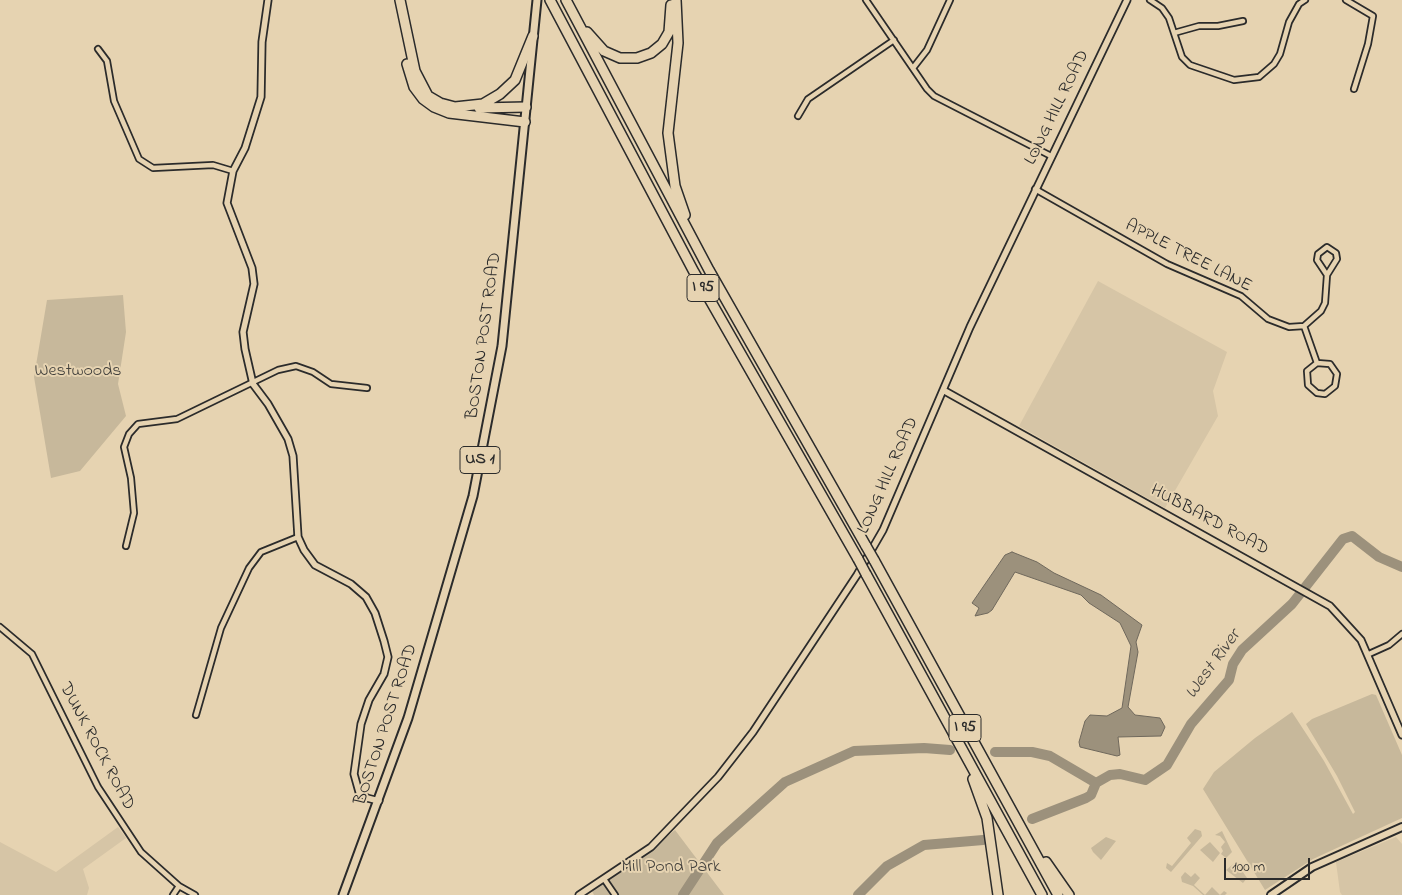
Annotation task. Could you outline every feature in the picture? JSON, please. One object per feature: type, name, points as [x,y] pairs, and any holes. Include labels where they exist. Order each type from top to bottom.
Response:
[{"type":"highway","points":[[394,0],[409,72],[414,87],[423,99],[434,107],[449,112],[525,122]]},
{"type":"highway","points":[[400,0],[415,71],[428,96],[440,104],[455,107],[526,107]]},
{"type":"highway","name":"I 95","points":[[550,0],[694,272],[866,574],[1042,895]]},
{"type":"highway","points":[[566,0],[590,36],[604,51],[620,58],[637,58],[652,53],[662,44],[669,32],[671,0]]},
{"type":"highway","name":"I 95","points":[[566,0],[709,270],[874,560],[1058,895]]},
{"type":"highway","points":[[676,0],[678,43],[668,134],[670,159],[683,211],[709,270]]},
{"type":"highway","points":[[455,107],[484,104],[500,94],[515,80],[533,36]]},
{"type":"highway","points":[[947,722],[973,780],[987,818],[998,895]]},
{"type":"highway","points":[[1006,801],[1069,895]]},
{"type":"main road","name":"BOSTON POST ROAD","points":[[343,895],[408,718],[473,496],[502,346],[537,0]]},
{"type":"main road","points":[[1271,895],[1312,867],[1402,827]]},
{"type":"street","points":[[268,0],[262,42],[259,105],[245,148],[233,171],[227,203],[252,268],[254,284],[243,332],[253,384],[288,439],[294,456],[298,537],[315,565],[350,584],[366,597],[375,613],[384,641],[388,657],[384,674],[369,700],[360,724],[354,774],[359,792],[367,798],[379,801]]},
{"type":"street","points":[[866,0],[934,96],[1051,156]]},
{"type":"street","points":[[913,68],[927,50],[950,0]]},
{"type":"street","name":"LONG HILL ROAD","points":[[579,895],[642,854],[669,830],[722,772],[753,732],[876,545],[943,390],[1035,189],[1128,0]]},
{"type":"street","points":[[1150,0],[1162,8],[1174,33],[1182,57],[1190,65],[1234,80],[1247,80],[1259,77],[1274,64],[1280,54],[1289,22],[1299,4],[1305,0]]},
{"type":"street","points":[[1346,0],[1373,16],[1368,44],[1354,89]]},
{"type":"street","points":[[1174,33],[1199,26],[1218,26],[1242,21]]},
{"type":"street","points":[[798,116],[808,99],[894,40]]},
{"type":"street","points":[[98,49],[107,61],[114,101],[139,159],[153,168],[213,164],[233,171]]},
{"type":"street","name":"APPLE TREE LANE","points":[[1035,189],[1167,264],[1241,296],[1268,319],[1278,324],[1304,326]]},
{"type":"street","points":[[1317,363],[1304,326],[1321,311],[1325,303],[1327,275],[1337,259],[1336,253],[1326,247],[1321,249],[1317,260],[1327,275]]},
{"type":"street","points":[[1317,363],[1330,364],[1337,374],[1335,386],[1325,394],[1318,393],[1308,385],[1307,371],[1317,363]]},
{"type":"street","points":[[126,546],[134,513],[131,478],[124,447],[129,434],[138,424],[177,419],[253,384],[278,370],[296,366],[313,372],[331,384],[367,388]]},
{"type":"street","name":"HUBBARD ROAD","points":[[943,390],[1319,598],[1347,622],[1369,654],[1402,735]]},
{"type":"street","points":[[196,715],[221,628],[249,568],[260,552],[298,537]]},
{"type":"street","name":"DUNK ROCK ROAD","points":[[0,627],[32,654],[98,786],[141,852],[178,886],[195,895]]},
{"type":"street","points":[[1369,654],[1389,645],[1402,634]]},
{"type":"street","points":[[604,879],[615,895]]},
{"type":"street","points":[[173,895],[178,886]]},
{"type":"shaded area","points":[[1098,281],[1227,352],[1213,391],[1218,416],[1165,508],[1019,426]]},
{"type":"shaded area","points":[[1012,552],[1037,562],[1054,573],[1101,595],[1142,625],[1136,642],[1138,652],[1128,707],[1135,715],[1160,718],[1165,727],[1161,736],[1118,737],[1120,755],[1117,756],[1080,747],[1079,742],[1085,721],[1090,715],[1107,716],[1122,708],[1131,646],[1120,623],[1089,603],[1081,595],[1015,572],[992,610],[975,616],[979,608],[972,603],[1005,555]]},
{"type":"shaded area","points":[[118,827],[126,838],[83,869],[89,888],[87,895],[0,895],[0,842],[56,872]]},
{"type":"shaded area","points":[[1396,837],[1402,844],[1402,895],[1342,895],[1336,862]]},
{"type":"green space","name":"Westwoods","points":[[123,295],[126,332],[118,384],[126,416],[80,471],[51,478],[34,377],[47,300]]},
{"type":"green space","points":[[1372,694],[1376,695],[1402,755],[1402,818],[1313,859],[1265,890],[1203,789],[1214,772],[1255,738],[1292,712],[1324,761],[1353,814],[1355,812],[1337,776],[1306,724],[1312,719]]},
{"type":"green space","points":[[1195,829],[1201,831],[1202,836],[1171,872],[1166,868],[1167,863],[1172,866],[1191,843],[1187,838]]},
{"type":"green space","name":"Mill Pond Park","points":[[675,830],[724,895],[594,895],[592,891],[637,861]]},
{"type":"green space","points":[[1222,831],[1232,852],[1226,858],[1221,854],[1223,851],[1221,847],[1225,842],[1220,836],[1215,835]]},
{"type":"green space","points":[[1106,837],[1116,841],[1101,860],[1091,848]]},
{"type":"green space","points":[[1210,842],[1220,853],[1213,862],[1200,850]]},
{"type":"green space","points":[[1236,862],[1247,878],[1243,883],[1226,870]]},
{"type":"green space","points":[[1185,872],[1191,877],[1195,873],[1200,878],[1194,885],[1205,895],[1193,886],[1182,882],[1181,877]]},
{"type":"green space","points":[[1212,887],[1220,895],[1205,895]]},
{"type":"waterway","name":"West River","points":[[1096,783],[1110,775],[1120,774],[1145,780],[1167,765],[1191,724],[1229,680],[1233,664],[1242,650],[1292,604],[1343,539],[1352,536],[1379,557],[1402,567]]},
{"type":"waterway","points":[[683,895],[717,843],[785,782],[854,751],[924,748],[950,750]]},
{"type":"waterway","points":[[995,752],[1032,752],[1050,756],[1096,783]]},
{"type":"waterway","points":[[1032,819],[1086,798],[1091,795],[1096,783]]},
{"type":"waterway","name":"West River","points":[[858,895],[887,866],[924,845],[983,840]]}]
